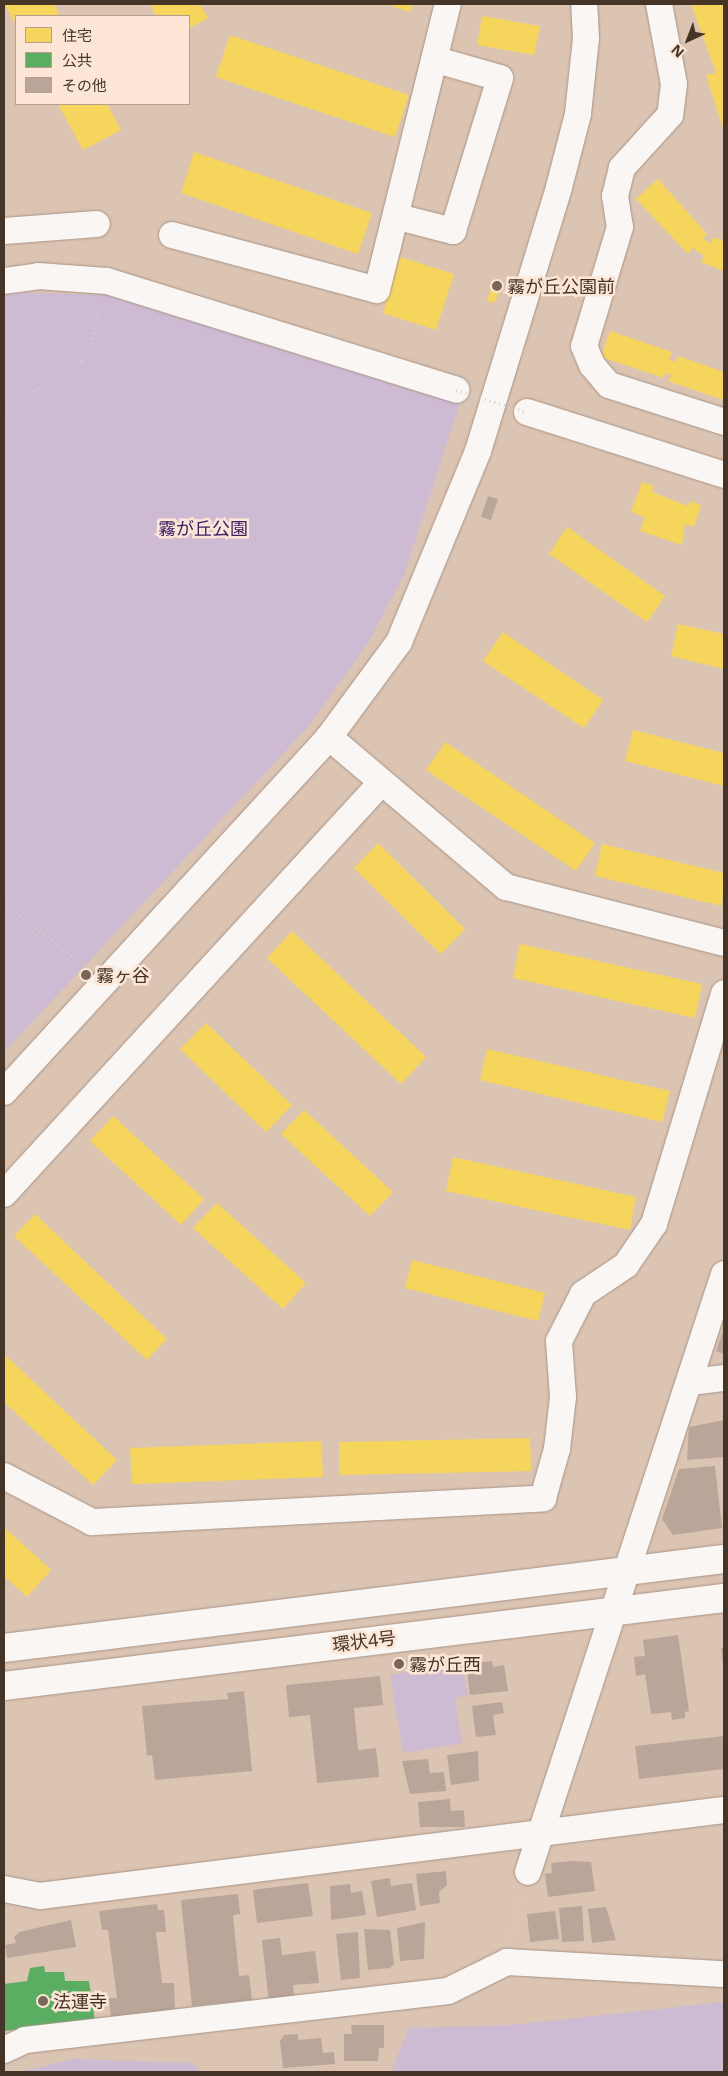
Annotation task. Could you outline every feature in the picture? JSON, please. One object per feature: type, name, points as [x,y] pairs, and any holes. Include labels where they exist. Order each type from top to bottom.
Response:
[{"type":"main road","points":[[4,1648],[724,1559]]},
{"type":"main road","name":"環状4号","points":[[4,1686],[724,1598]]},
{"type":"street","points":[[172,235],[377,290],[398,217],[437,60],[448,4]]},
{"type":"street","points":[[4,1092],[329,737],[399,642],[478,451],[578,114],[586,38],[584,4]]},
{"type":"street","points":[[659,4],[674,84],[670,114],[622,168],[615,196],[620,227],[584,346],[592,365],[609,384],[724,422]]},
{"type":"street","points":[[398,217],[452,231],[500,78],[437,60]]},
{"type":"street","points":[[4,231],[97,224]]},
{"type":"street","points":[[4,281],[38,276],[107,281],[456,390]]},
{"type":"street","points":[[527,412],[724,475]]},
{"type":"street","points":[[329,737],[506,887],[724,943]]},
{"type":"street","points":[[4,1194],[381,783]]},
{"type":"street","points":[[4,1476],[92,1522],[543,1498],[557,1448],[562,1405],[559,1341],[583,1294],[626,1265],[654,1224],[724,993]]},
{"type":"street","points":[[528,1872],[543,1833],[627,1571],[691,1382],[724,1274]]},
{"type":"street","points":[[691,1382],[724,1378]]},
{"type":"street","points":[[4,1890],[40,1896],[724,1810]]},
{"type":"street","points":[[4,2050],[25,2040],[448,1991],[508,1951],[724,1974]]},
{"type":"path","points":[[4,410],[82,360],[90,348],[107,281]]},
{"type":"path","points":[[456,390],[527,412]]},
{"type":"path","points":[[4,902],[87,969]]},
{"type":"path","points":[[508,1951],[528,1872]]},
{"type":"green space","name":"霧が丘公園","points":[[28,293],[137,296],[461,400],[404,575],[368,643],[307,728],[4,1052],[4,295]]},
{"type":"green space","points":[[462,1663],[468,1695],[455,1698],[462,1743],[403,1753],[390,1675]]},
{"type":"green space","points":[[724,2002],[724,2072],[391,2072],[409,2028],[511,2025]]},
{"type":"green space","points":[[72,2059],[192,2063],[201,2072],[20,2072]]},
{"type":"building: 住宅","points":[[5,4],[54,4],[60,15],[15,15],[15,23]]},
{"type":"building: 住宅","points":[[150,4],[200,4],[208,18],[190,27],[190,15],[156,15]]},
{"type":"building: 住宅","points":[[386,4],[413,4],[410,12]]},
{"type":"building: 住宅","points":[[691,4],[724,4],[724,132],[706,75],[716,73]]},
{"type":"building: 住宅","points":[[482,16],[540,26],[534,55],[477,45]]},
{"type":"building: 住宅","points":[[230,35],[409,95],[395,137],[216,77]]},
{"type":"building: 住宅","points":[[59,105],[108,105],[121,130],[83,150]]},
{"type":"building: 住宅","points":[[194,152],[372,213],[358,254],[181,193]]},
{"type":"building: 住宅","points":[[658,179],[707,234],[703,239],[711,243],[713,237],[724,241],[724,271],[701,262],[704,256],[693,248],[688,254],[636,199]]},
{"type":"building: 住宅","points":[[400,257],[454,274],[436,330],[383,313]]},
{"type":"building: 住宅","points":[[494,280],[502,282],[495,303],[487,301]]},
{"type":"building: 住宅","points":[[610,331],[672,352],[669,360],[676,362],[678,356],[724,372],[724,400],[668,381],[671,375],[665,373],[664,378],[601,357]]},
{"type":"building: 住宅","points":[[642,482],[654,486],[652,492],[688,506],[690,501],[701,505],[694,527],[685,524],[682,545],[640,531],[645,517],[631,512]]},
{"type":"building: 住宅","points":[[567,527],[665,596],[647,622],[549,554]]},
{"type":"building: 住宅","points":[[678,624],[724,634],[724,669],[671,656]]},
{"type":"building: 住宅","points":[[503,632],[603,700],[584,728],[483,661]]},
{"type":"building: 住宅","points":[[633,730],[724,753],[724,786],[625,761]]},
{"type":"building: 住宅","points":[[445,742],[595,843],[576,871],[426,770]]},
{"type":"building: 住宅","points":[[378,843],[465,929],[441,954],[354,868]]},
{"type":"building: 住宅","points":[[602,844],[724,873],[722,906],[595,876]]},
{"type":"building: 住宅","points":[[292,931],[426,1057],[401,1084],[267,958]]},
{"type":"building: 住宅","points":[[520,944],[702,984],[695,1018],[513,978]]},
{"type":"building: 住宅","points":[[206,1023],[292,1105],[266,1132],[180,1049]]},
{"type":"building: 住宅","points":[[487,1049],[670,1091],[662,1122],[480,1080]]},
{"type":"building: 住宅","points":[[304,1110],[393,1192],[370,1216],[281,1134]]},
{"type":"building: 住宅","points":[[113,1116],[204,1199],[181,1225],[90,1141]]},
{"type":"building: 住宅","points":[[453,1157],[636,1197],[630,1230],[446,1191]]},
{"type":"building: 住宅","points":[[217,1203],[306,1283],[283,1309],[193,1228]]},
{"type":"building: 住宅","points":[[35,1214],[167,1339],[147,1360],[14,1236]]},
{"type":"building: 住宅","points":[[412,1260],[545,1293],[538,1321],[405,1288]]},
{"type":"building: 住宅","points":[[4,1354],[117,1460],[93,1485],[4,1402]]},
{"type":"building: 住宅","points":[[530,1438],[531,1471],[339,1475],[339,1442]]},
{"type":"building: 住宅","points":[[321,1441],[323,1477],[132,1484],[130,1448]]},
{"type":"building: 住宅","points":[[4,1527],[51,1570],[27,1597],[4,1576]]},
{"type":"building: 公共","points":[[44,1966],[45,1972],[64,1972],[65,1981],[89,1981],[95,2021],[4,2031],[4,1984],[27,1981],[30,1968]]},
{"type":"building: その他","points":[[488,496],[498,499],[491,520],[481,517]]},
{"type":"building: その他","points":[[724,1328],[724,1354],[716,1351]]},
{"type":"building: その他","points":[[724,1420],[724,1457],[687,1460],[689,1427]]},
{"type":"building: その他","points":[[715,1466],[722,1528],[673,1535],[662,1519],[679,1469]]},
{"type":"building: その他","points":[[678,1635],[689,1711],[685,1712],[685,1718],[672,1720],[671,1712],[651,1714],[645,1674],[636,1676],[634,1657],[645,1656],[643,1640]]},
{"type":"building: その他","points":[[721,1648],[724,1648],[724,1667],[723,1667]]},
{"type":"building: その他","points":[[492,1661],[493,1667],[504,1665],[508,1691],[470,1695],[466,1664]]},
{"type":"building: その他","points":[[380,1676],[383,1705],[354,1708],[358,1750],[376,1748],[379,1777],[317,1783],[310,1715],[289,1717],[286,1685]]},
{"type":"building: その他","points":[[244,1691],[252,1771],[155,1780],[152,1755],[147,1756],[142,1706],[228,1699],[227,1693]]},
{"type":"building: その他","points":[[502,1702],[504,1713],[493,1715],[496,1735],[476,1737],[472,1706]]},
{"type":"building: その他","points":[[724,1736],[724,1769],[639,1779],[635,1746]]},
{"type":"building: その他","points":[[478,1751],[479,1781],[451,1785],[447,1755]]},
{"type":"building: その他","points":[[428,1759],[430,1773],[444,1772],[446,1791],[410,1794],[402,1761]]},
{"type":"building: その他","points":[[450,1799],[451,1811],[464,1810],[465,1827],[420,1827],[418,1802]]},
{"type":"building: その他","points":[[591,1862],[595,1891],[548,1897],[545,1874],[552,1873],[551,1863]]},
{"type":"building: その他","points":[[446,1871],[447,1885],[439,1892],[440,1903],[420,1906],[416,1874]]},
{"type":"building: その他","points":[[390,1878],[391,1886],[412,1883],[416,1910],[377,1917],[371,1881]]},
{"type":"building: その他","points":[[308,1883],[313,1916],[257,1923],[253,1890]]},
{"type":"building: その他","points":[[350,1884],[351,1893],[362,1891],[366,1915],[331,1920],[330,1886]]},
{"type":"building: その他","points":[[238,1894],[240,1914],[233,1915],[239,1976],[249,1975],[252,2000],[192,2006],[181,1900]]},
{"type":"building: その他","points":[[157,1904],[158,1910],[164,1910],[166,1932],[156,1932],[162,1983],[174,1983],[175,2012],[111,2017],[109,1998],[117,1998],[108,1930],[102,1930],[99,1911]]},
{"type":"building: その他","points":[[582,1906],[584,1941],[562,1942],[559,1908]]},
{"type":"building: その他","points":[[606,1907],[616,1940],[592,1943],[588,1909]]},
{"type":"building: その他","points":[[555,1911],[559,1939],[530,1942],[527,1914]]},
{"type":"building: その他","points":[[71,1920],[76,1947],[7,1958],[5,1945],[16,1943],[14,1937],[19,1932]]},
{"type":"building: その他","points":[[425,1922],[424,1959],[400,1961],[397,1928]]},
{"type":"building: その他","points":[[364,1929],[390,1930],[394,1964],[390,1968],[368,1970]]},
{"type":"building: その他","points":[[358,1932],[360,1978],[341,1980],[336,1934]]},
{"type":"building: その他","points":[[280,1938],[282,1955],[315,1951],[319,1983],[293,1985],[295,2001],[269,2003],[262,1940]]},
{"type":"building: その他","points":[[351,2025],[384,2025],[384,2048],[379,2048],[378,2061],[344,2061],[344,2034],[352,2034]]},
{"type":"building: その他","points":[[298,2034],[298,2040],[321,2038],[323,2053],[334,2052],[335,2064],[283,2068],[280,2041],[284,2035]]},
{"type":"place","name":"霧が丘公園前","points":[[497,286]]},
{"type":"place","name":"霧ヶ谷","points":[[86,975]]},
{"type":"place","name":"霧が丘西","points":[[399,1664]]},
{"type":"place","name":"法運寺","points":[[43,2001]]}]
